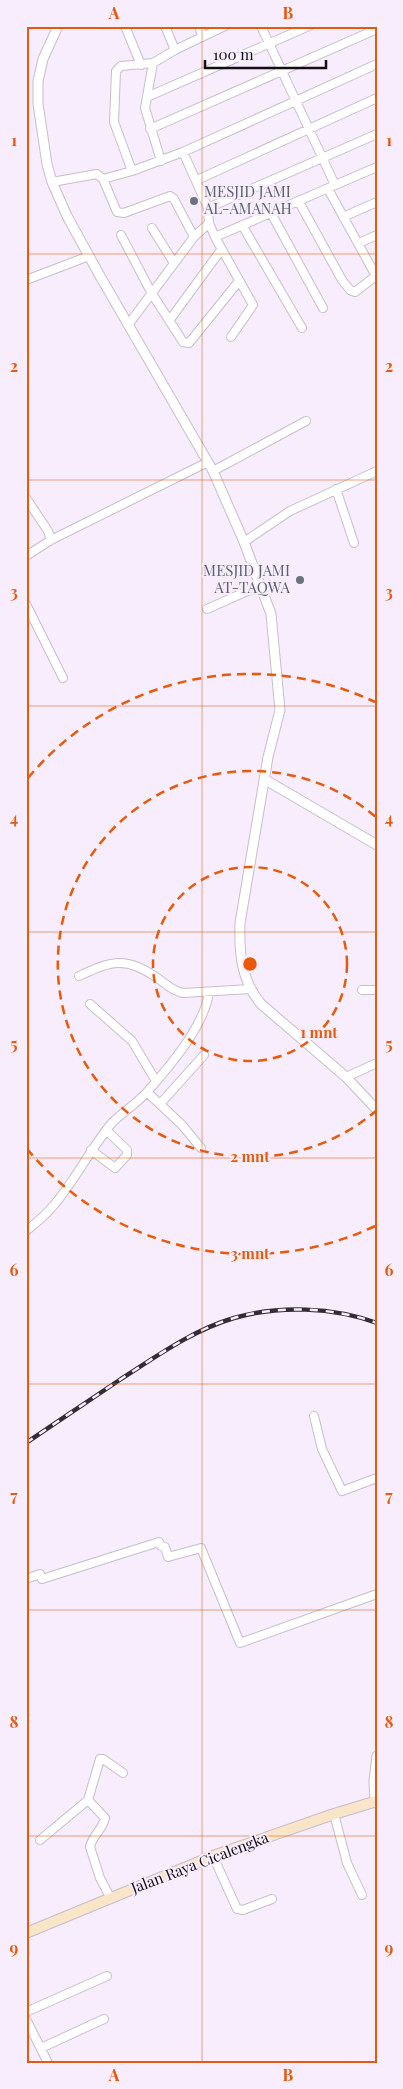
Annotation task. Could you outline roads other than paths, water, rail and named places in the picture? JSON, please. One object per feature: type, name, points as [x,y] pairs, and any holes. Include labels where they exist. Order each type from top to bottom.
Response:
[{"type":"main road","name":"Jalan Raya Cicalengka","points":[[26,1933],[213,1856],[334,1814],[376,1802]]},
{"type":"street","points":[[58,26],[43,59],[38,81],[38,104],[47,164],[52,182],[67,216],[89,256],[213,471],[262,585],[272,622],[274,659],[280,699],[278,720],[264,779],[240,923],[240,960],[250,989],[261,1004],[346,1076],[377,1110]]},
{"type":"street","points":[[125,26],[141,65]]},
{"type":"street","points":[[165,26],[175,50]]},
{"type":"street","points":[[199,26],[202,36]]},
{"type":"street","points":[[132,170],[114,122],[115,74],[121,66],[153,63],[202,36],[225,26]]},
{"type":"street","points":[[261,26],[335,185]]},
{"type":"street","points":[[147,97],[309,26]]},
{"type":"street","points":[[150,129],[376,28]]},
{"type":"street","points":[[153,63],[145,108],[161,161]]},
{"type":"street","points":[[102,179],[161,161],[183,152],[377,64]]},
{"type":"street","points":[[196,180],[377,98]]},
{"type":"street","points":[[208,208],[377,134]]},
{"type":"street","points":[[183,152],[208,208],[209,223],[215,237],[253,305],[231,338]]},
{"type":"street","points":[[215,237],[377,167]]},
{"type":"street","points":[[52,182],[94,174],[102,179],[119,213],[124,213],[167,196],[172,197],[194,238]]},
{"type":"street","points":[[299,202],[342,280],[350,290],[355,292],[376,275],[328,189]]},
{"type":"street","points":[[343,217],[377,202]]},
{"type":"street","points":[[272,213],[323,308]]},
{"type":"street","points":[[128,325],[174,263],[209,223]]},
{"type":"street","points":[[242,225],[302,328]]},
{"type":"street","points":[[152,228],[174,263]]},
{"type":"street","points":[[121,235],[181,341],[188,343],[239,281]]},
{"type":"street","points":[[359,242],[377,235]]},
{"type":"street","points":[[168,321],[221,250]]},
{"type":"street","points":[[26,280],[89,256]]},
{"type":"street","points":[[213,471],[306,421]]},
{"type":"street","points":[[26,556],[51,540],[208,462]]},
{"type":"street","points":[[244,542],[290,511],[377,471]]},
{"type":"street","points":[[336,489],[354,543]]},
{"type":"street","points":[[26,498],[48,531],[51,540]]},
{"type":"street","points":[[208,609],[262,585]]},
{"type":"street","points":[[26,604],[63,678]]},
{"type":"street","points":[[264,779],[377,845]]},
{"type":"street","points":[[79,976],[109,963],[122,962],[145,970],[179,992],[250,989]]},
{"type":"street","points":[[362,990],[377,990]]},
{"type":"street","points":[[26,1231],[54,1206],[106,1130],[120,1115],[148,1092],[185,1044],[207,1006],[209,992]]},
{"type":"street","points":[[90,1004],[132,1041],[156,1081]]},
{"type":"street","points":[[160,1104],[204,1055]]},
{"type":"street","points":[[346,1076],[377,1063]]},
{"type":"street","points":[[148,1092],[182,1125],[201,1148]]},
{"type":"street","points":[[91,1150],[115,1168],[128,1155],[126,1150],[106,1130]]},
{"type":"street","points":[[314,1416],[322,1449],[342,1491],[377,1478]]},
{"type":"street","points":[[26,1580],[40,1574],[42,1579],[159,1542],[161,1546],[165,1547],[168,1557],[202,1548],[240,1643],[377,1594]]},
{"type":"street","points":[[376,1802],[374,1781],[377,1756]]},
{"type":"street","points":[[40,1840],[88,1800],[101,1759],[122,1773]]},
{"type":"street","points":[[88,1800],[106,1818],[100,1832],[90,1843],[90,1847],[100,1878],[110,1897]]},
{"type":"street","points":[[334,1814],[347,1863],[362,1895]]},
{"type":"street","points":[[213,1856],[237,1909],[243,1910],[272,1899]]},
{"type":"street","points":[[26,2012],[107,1976]]},
{"type":"street","points":[[26,2019],[48,2063]]},
{"type":"street","points":[[41,2048],[104,2019]]},
{"type":"railway","points":[[26,1443],[162,1353],[204,1329],[219,1323],[251,1314],[287,1310],[324,1311],[377,1323]]},
{"type":"place","name":"MESJID JAMI AL-AMANAH","points":[[194,201]]},
{"type":"place","name":"MESJID JAMI AT-TAQWA","points":[[300,580]]}]
